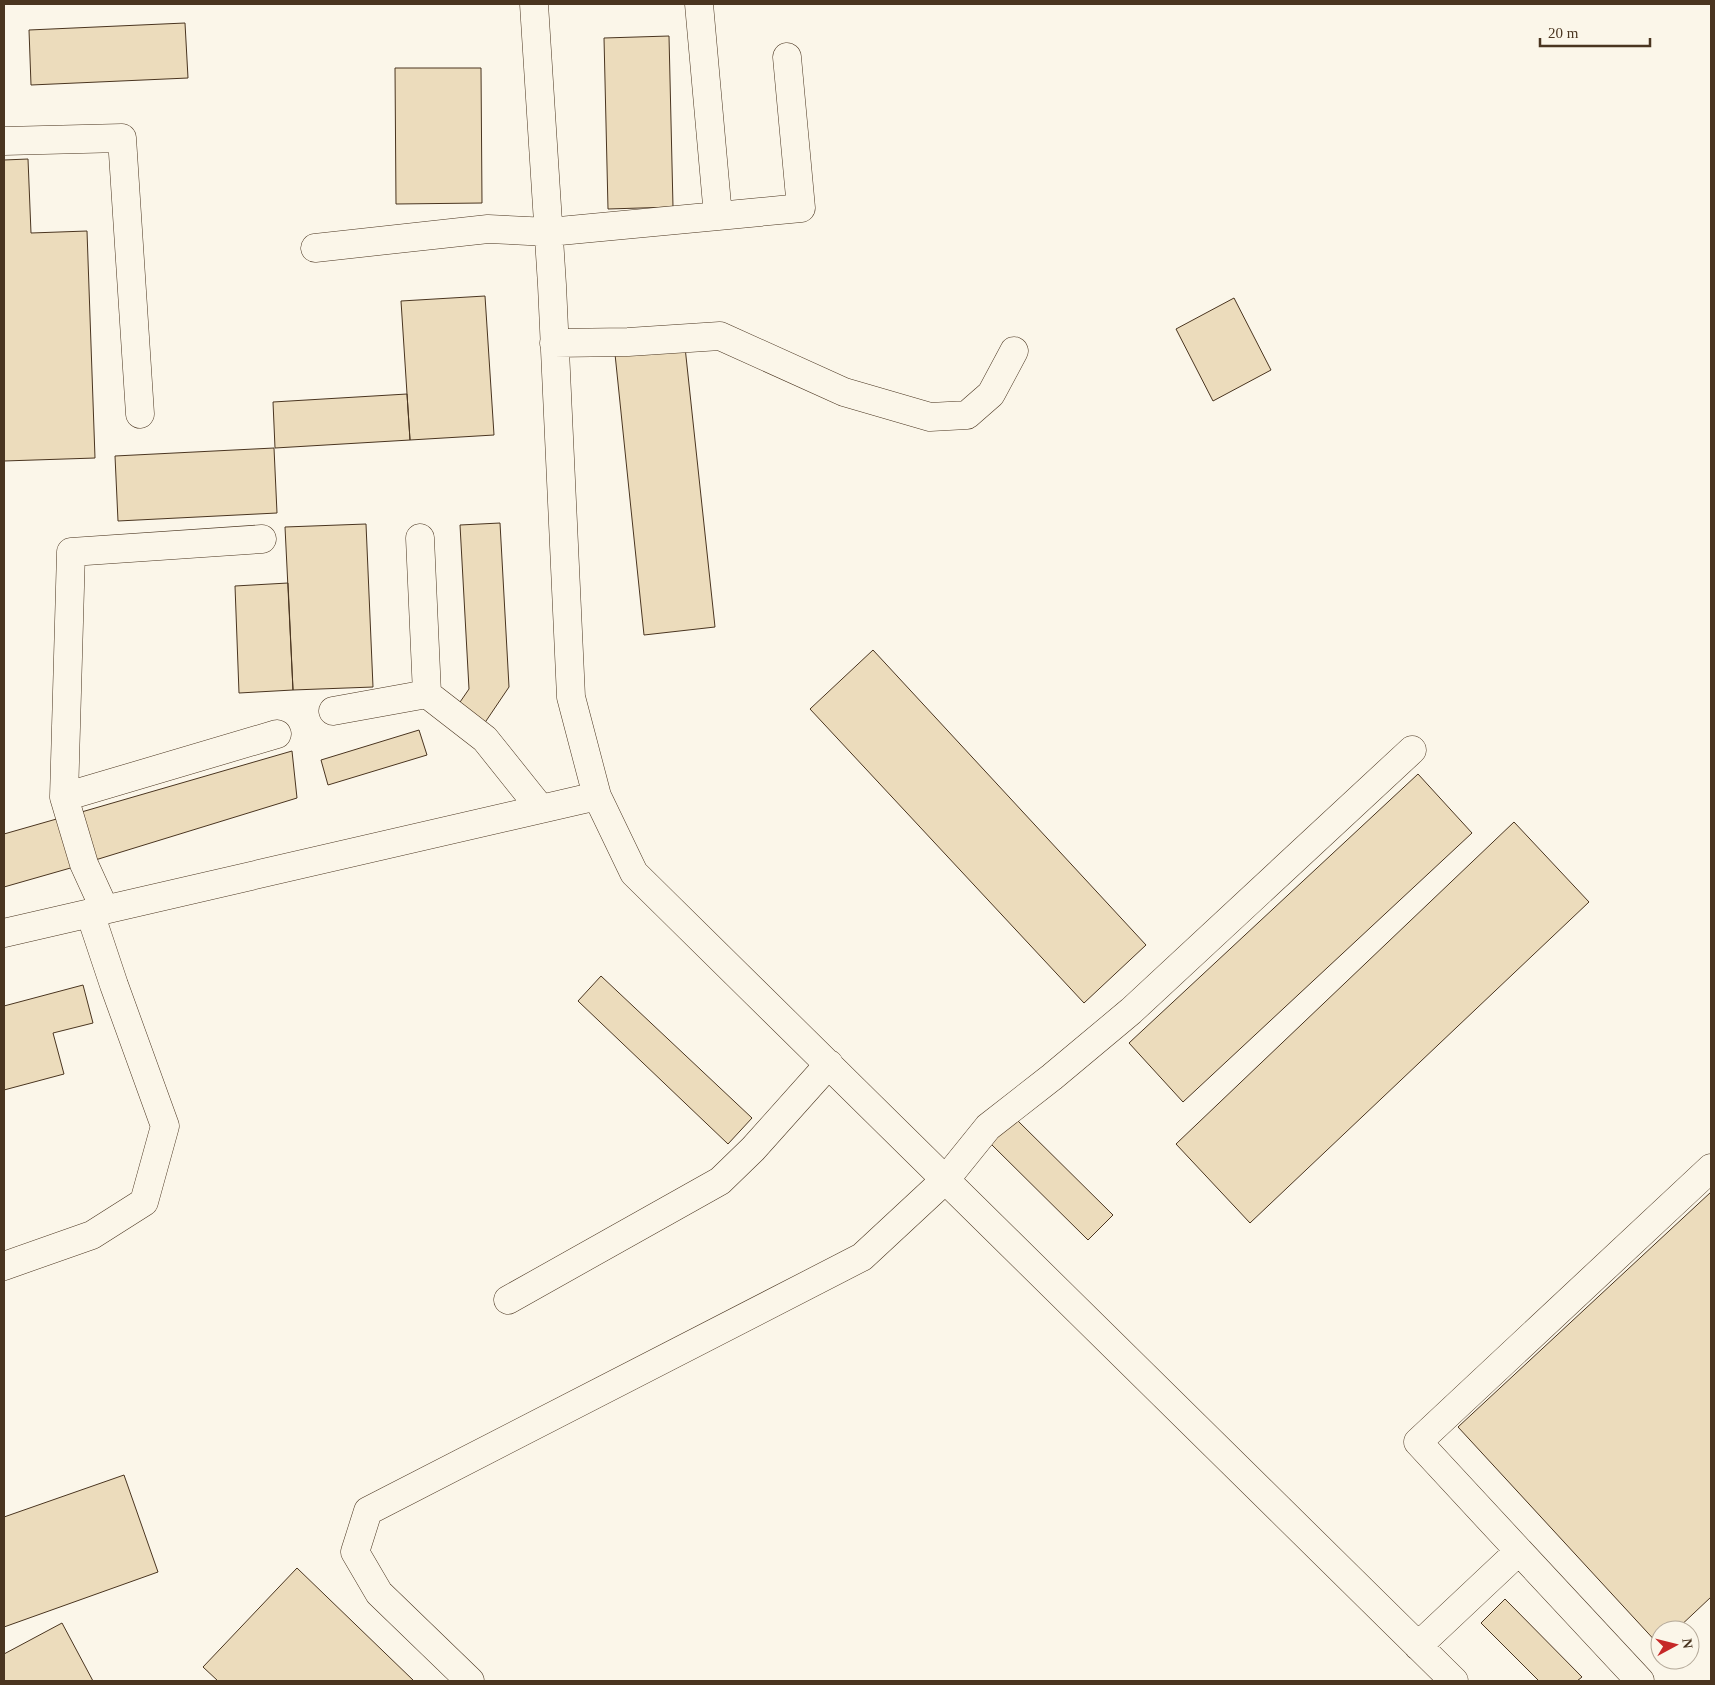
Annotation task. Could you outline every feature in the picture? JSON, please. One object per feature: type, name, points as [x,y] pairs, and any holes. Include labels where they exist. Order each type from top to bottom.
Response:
[{"type":"street","points":[[534,4],[549,232],[571,697],[597,796],[634,873],[1454,1681]]},
{"type":"street","points":[[699,4],[718,216]]},
{"type":"street","points":[[315,248],[488,229],[549,232],[801,208],[787,58]]},
{"type":"street","points":[[4,141],[122,138],[140,414]]},
{"type":"street","points":[[554,343],[628,342],[720,336],[844,392],[930,417],[967,415],[991,394],[1014,351]]},
{"type":"street","points":[[420,538],[427,694]]},
{"type":"street","points":[[4,1266],[92,1235],[144,1202],[165,1126],[114,984],[98,912],[64,797],[71,552],[262,539]]},
{"type":"street","points":[[334,711],[427,694],[485,739],[541,809]]},
{"type":"street","points":[[64,797],[277,734]]},
{"type":"street","points":[[470,1681],[379,1593],[355,1552],[368,1511],[862,1258],[946,1179],[988,1127],[1131,1011],[1412,750]]},
{"type":"street","points":[[4,933],[597,796]]},
{"type":"street","points":[[508,1300],[720,1181],[753,1149],[829,1064]]},
{"type":"street","points":[[1640,1681],[1418,1442],[1711,1168]]},
{"type":"street","points":[[1418,1646],[1519,1551]]},
{"type":"building","points":[[185,23],[188,78],[31,85],[29,30]]},
{"type":"building","points":[[669,36],[673,207],[608,209],[604,38]]},
{"type":"building","points":[[395,68],[481,68],[482,203],[396,204]]},
{"type":"building","points":[[28,159],[31,233],[87,231],[95,458],[4,461],[4,160]]},
{"type":"building","points":[[485,296],[494,435],[410,440],[401,301]]},
{"type":"building","points":[[1234,298],[1271,370],[1213,401],[1176,329]]},
{"type":"building","points":[[685,347],[715,627],[644,635],[615,354]]},
{"type":"building","points":[[407,394],[410,440],[275,448],[273,402]]},
{"type":"building","points":[[274,448],[277,513],[118,521],[115,456]]},
{"type":"building","points":[[500,523],[509,687],[484,724],[458,705],[469,689],[460,525]]},
{"type":"building","points":[[366,524],[373,687],[293,690],[285,527]]},
{"type":"building","points":[[288,583],[293,690],[239,693],[235,586]]},
{"type":"building","points":[[873,650],[1146,945],[1084,1003],[810,709]]},
{"type":"building","points":[[419,730],[427,755],[328,785],[321,760]]},
{"type":"building","points":[[292,751],[297,798],[92,861],[78,813]]},
{"type":"building","points":[[1418,774],[1472,833],[1183,1102],[1129,1043]]},
{"type":"building","points":[[60,818],[74,867],[4,887],[4,834]]},
{"type":"building","points":[[1514,822],[1589,902],[1250,1223],[1176,1144]]},
{"type":"building","points":[[601,976],[752,1118],[728,1144],[578,1001]]},
{"type":"building","points":[[83,985],[93,1023],[53,1033],[64,1074],[4,1090],[4,1006]]},
{"type":"building","points":[[1016,1119],[1113,1215],[1088,1240],[991,1144]]},
{"type":"building","points":[[1711,1192],[1711,1597],[1687,1620],[1650,1620],[1650,1635],[1458,1427]]},
{"type":"building","points":[[124,1475],[158,1572],[4,1627],[4,1517]]},
{"type":"building","points":[[297,1568],[414,1681],[218,1681],[203,1667]]},
{"type":"building","points":[[1505,1599],[1582,1677],[1577,1681],[1539,1681],[1481,1623]]},
{"type":"building","points":[[62,1623],[93,1681],[4,1681],[4,1654]]}]
